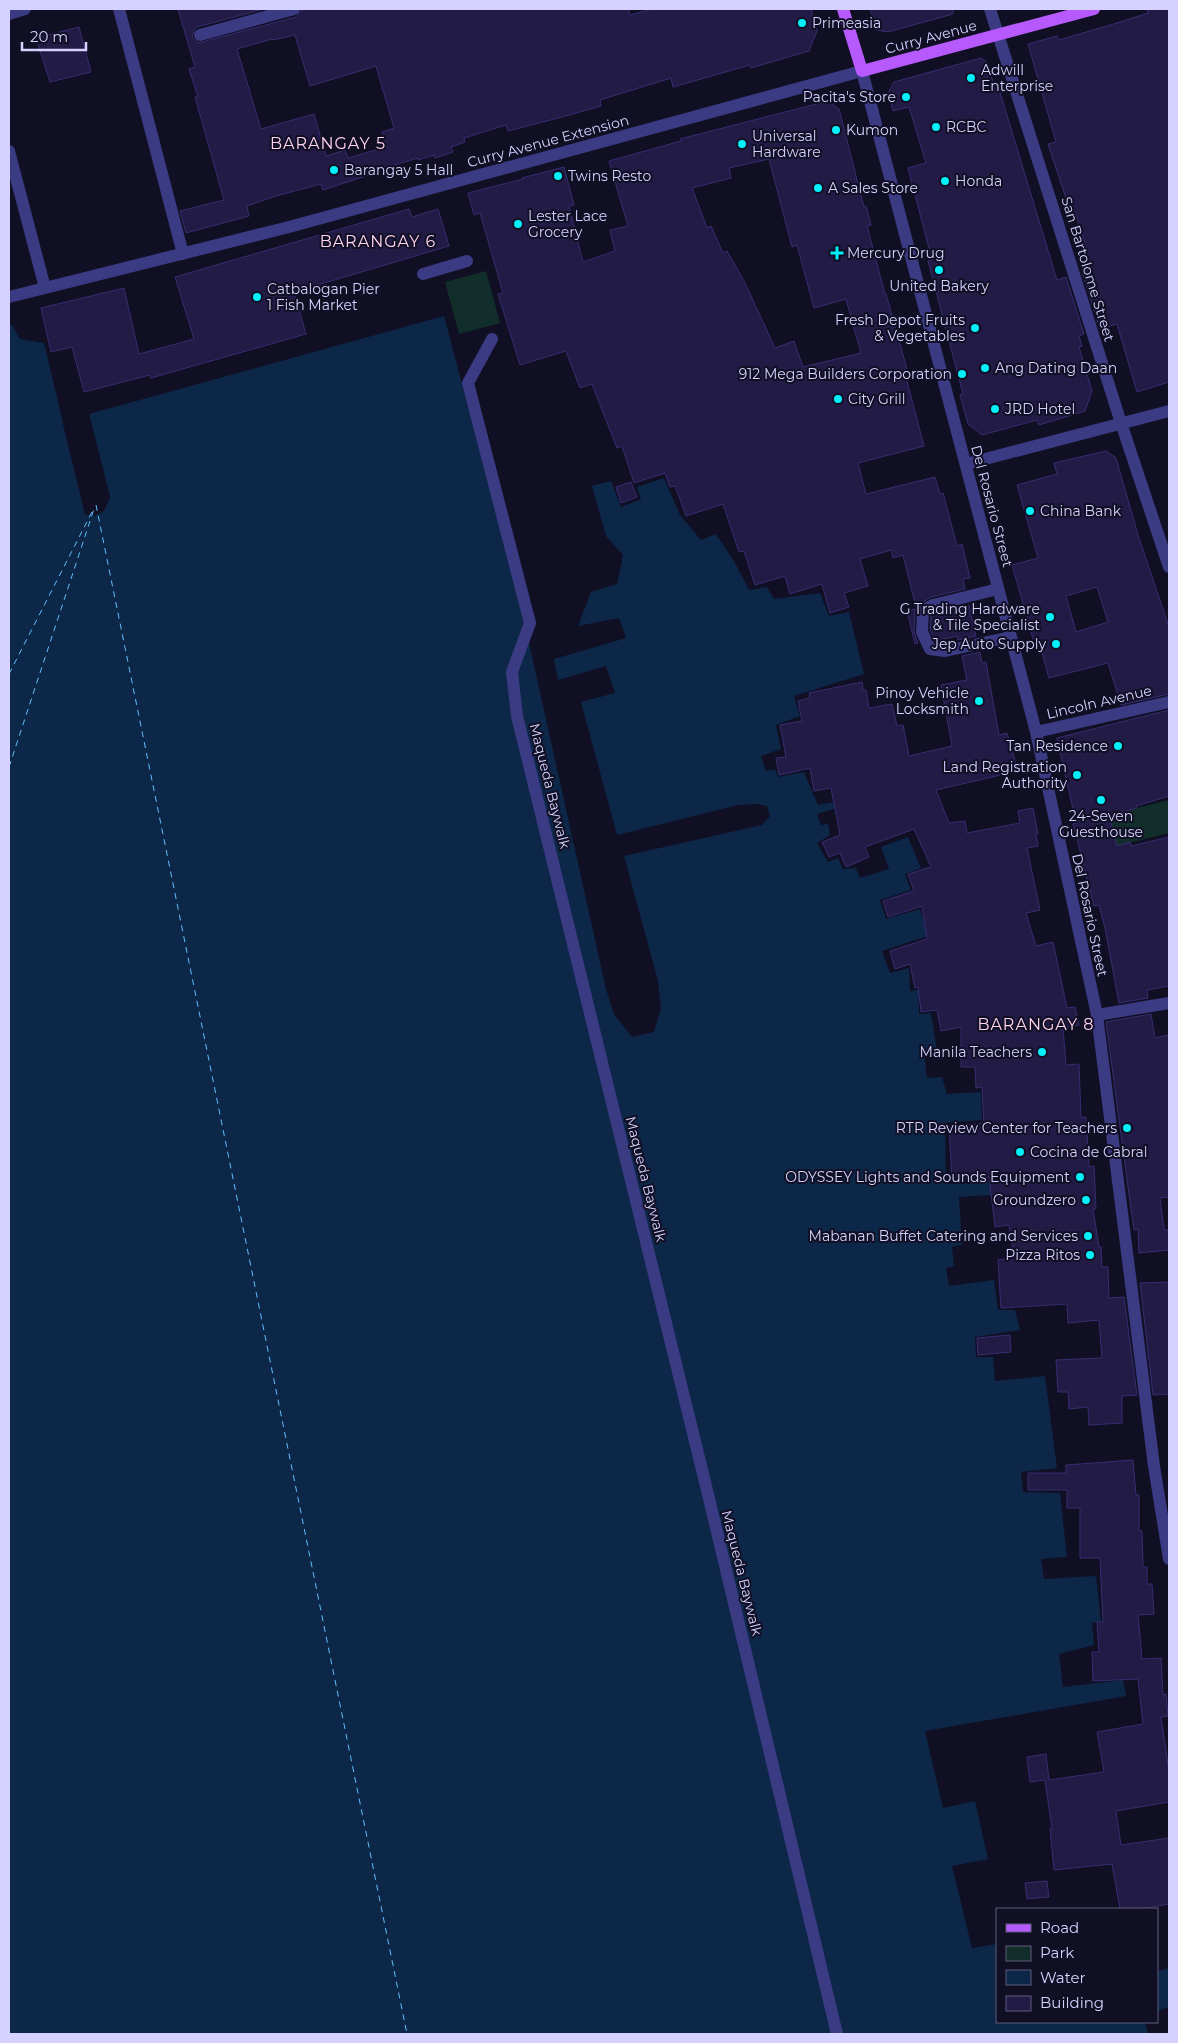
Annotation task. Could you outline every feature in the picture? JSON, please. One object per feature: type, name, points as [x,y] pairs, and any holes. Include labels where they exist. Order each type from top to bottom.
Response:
[{"type":"main road","name":"Del Rosario Street","points":[[843,9],[862,71]]},
{"type":"main road","name":"Curry Avenue","points":[[862,71],[1094,9]]},
{"type":"street","points":[[9,14],[25,9]]},
{"type":"street","points":[[120,9],[183,254]]},
{"type":"street","points":[[200,35],[294,9]]},
{"type":"street","name":"San Bartolome Street","points":[[990,9],[1121,423],[1169,567]]},
{"type":"street","name":"Curry Avenue Extension","points":[[9,297],[299,225],[862,71]]},
{"type":"street","name":"Del Rosario Street","points":[[862,71],[1036,732],[1096,1015],[1154,1466],[1169,1559]]},
{"type":"street","points":[[9,151],[45,288]]},
{"type":"street","points":[[422,274],[467,261]]},
{"type":"street","name":"Maqueda Baywalk","points":[[492,339],[468,383],[530,623],[512,672],[517,716],[706,1486],[837,2034]]},
{"type":"street","points":[[966,464],[1169,410]]},
{"type":"street","points":[[998,589],[933,605],[923,611],[922,632],[930,649],[945,651],[1011,637]]},
{"type":"street","name":"Lincoln Avenue","points":[[1036,732],[1169,702]]},
{"type":"street","points":[[1096,1015],[1169,1003]]},
{"type":"green space","points":[[486,271],[500,323],[459,334],[445,282]]},
{"type":"green space","points":[[1169,800],[1169,833],[1117,846],[1109,815]]},
{"type":"water","points":[[444,316],[521,607],[606,989],[614,1014],[632,1037],[654,1032],[661,1008],[658,981],[624,856],[762,825],[770,816],[767,806],[757,804],[738,805],[617,835],[581,702],[615,693],[606,666],[558,680],[554,659],[626,638],[619,618],[578,626],[591,592],[617,584],[623,555],[606,536],[592,486],[611,481],[621,507],[641,499],[637,487],[664,478],[680,515],[701,540],[716,534],[734,561],[749,590],[767,587],[774,599],[820,593],[829,616],[849,612],[864,674],[794,696],[800,716],[776,725],[781,749],[761,756],[766,771],[775,769],[778,777],[804,772],[818,805],[851,799],[853,803],[817,814],[821,825],[828,824],[830,835],[817,843],[828,862],[838,858],[843,869],[856,868],[860,878],[889,869],[881,847],[908,837],[921,868],[905,874],[911,890],[880,900],[886,919],[920,909],[928,936],[882,951],[890,973],[909,968],[910,991],[918,990],[919,1014],[931,1013],[937,1050],[924,1053],[927,1078],[942,1077],[947,1094],[981,1092],[982,1120],[945,1123],[946,1184],[993,1182],[993,1195],[959,1197],[962,1245],[952,1247],[954,1266],[946,1268],[949,1286],[994,1280],[998,1310],[1015,1310],[1020,1330],[975,1337],[976,1357],[993,1357],[995,1381],[1045,1376],[1057,1468],[1021,1472],[1023,1492],[1060,1493],[1067,1557],[1041,1559],[1044,1579],[1096,1576],[1101,1621],[1092,1623],[1094,1645],[1059,1654],[1063,1687],[1123,1680],[1126,1696],[925,1731],[943,1808],[975,1801],[988,1859],[952,1866],[972,1948],[996,1944],[996,2023],[1145,2023],[1148,2034],[9,2034],[9,326],[12,325],[20,339],[44,343],[85,514],[93,516],[104,511],[110,497],[89,414]]},
{"type":"water","points":[[1169,1968],[1169,2007],[1158,2011],[1158,1971]]},
{"type":"pier","points":[[89,414],[110,497],[104,511],[93,516],[85,514],[62,420],[65,420],[87,512],[92,514],[102,509],[107,497],[86,415]]},
{"type":"building","points":[[178,9],[264,9],[197,27],[192,37],[198,43],[296,17],[302,10],[307,9],[628,9],[630,15],[652,9],[811,9],[817,31],[809,51],[751,68],[750,65],[673,87],[671,78],[600,100],[601,106],[508,131],[506,125],[464,138],[465,142],[451,147],[453,152],[435,158],[434,155],[418,160],[418,158],[371,172],[372,174],[323,190],[321,184],[276,196],[247,206],[249,216],[186,233],[180,211],[224,200],[195,97],[198,97],[189,69],[195,67]],"holes":[[[295,35],[310,86],[376,66],[394,128],[382,132],[386,147],[348,158],[345,150],[326,156],[314,114],[261,129],[237,49],[272,39]]]},
{"type":"building","points":[[870,9],[953,9],[953,14],[888,32],[877,30]]},
{"type":"building","points":[[1147,9],[1169,9],[1169,382],[1137,392],[1117,324],[1100,329],[1082,272],[1091,270],[1086,254],[1088,253],[1075,212],[1071,213],[1048,144],[1056,142],[1028,44],[1057,36],[1059,40],[1117,23],[1148,13]]},
{"type":"building","points":[[79,27],[91,72],[50,82],[36,38]]},
{"type":"building","points":[[981,58],[988,63],[995,90],[999,89],[1057,280],[1066,277],[1084,334],[1079,336],[1082,346],[1079,347],[1092,391],[1085,411],[1039,425],[1037,420],[982,435],[968,424],[960,395],[963,394],[928,261],[932,260],[908,168],[926,163],[909,107],[893,111],[888,93],[894,82]]},
{"type":"building","points":[[828,101],[839,109],[864,207],[866,206],[871,225],[867,226],[907,369],[904,370],[924,446],[858,463],[866,494],[935,477],[940,494],[943,493],[957,546],[962,544],[970,578],[963,579],[965,589],[931,597],[916,607],[903,555],[893,558],[891,550],[860,559],[868,586],[844,593],[849,607],[830,613],[822,584],[790,594],[785,576],[755,585],[744,551],[739,552],[723,504],[686,516],[675,486],[670,487],[665,473],[634,483],[622,446],[617,448],[592,384],[580,388],[566,351],[520,365],[498,294],[503,293],[480,213],[474,215],[468,193],[564,167],[574,205],[569,206],[583,262],[615,251],[610,230],[628,226],[609,161],[681,141],[680,139]],"holes":[[[769,159],[792,247],[797,245],[814,308],[846,299],[861,353],[803,367],[794,341],[775,348],[744,281],[727,251],[723,253],[711,226],[707,228],[692,188],[731,178],[729,168]]]},
{"type":"building","points":[[409,209],[412,217],[438,209],[449,246],[294,292],[306,334],[151,378],[150,375],[84,392],[72,347],[51,352],[41,308],[124,288],[139,354],[194,339],[175,277]]},
{"type":"building","points":[[1106,451],[1116,458],[1138,535],[1169,627],[1169,694],[1121,705],[1108,663],[1049,678],[1038,638],[1033,639],[1012,565],[1038,558],[1017,485],[1057,474],[1054,463]],"holes":[[[1097,587],[1108,622],[1076,632],[1066,596]]]},
{"type":"building","points":[[631,482],[637,497],[621,503],[616,487]]},
{"type":"building","points":[[969,605],[976,636],[958,640],[957,636],[935,641],[930,630],[931,616]]},
{"type":"building","points":[[915,609],[914,632],[918,643],[915,644],[907,611]]},
{"type":"building","points":[[980,652],[982,663],[986,662],[999,735],[1007,733],[1018,771],[936,790],[949,823],[965,821],[967,833],[1020,823],[1018,811],[1033,808],[1038,834],[1036,834],[1038,846],[1027,848],[1040,910],[1026,913],[1036,946],[1053,942],[1067,1008],[1075,1007],[1079,1025],[1063,1028],[1066,1065],[1079,1064],[1081,1118],[1086,1117],[1089,1167],[1094,1166],[1096,1209],[1093,1209],[1099,1247],[1101,1247],[1102,1267],[1108,1267],[1109,1298],[1124,1297],[1137,1395],[1122,1396],[1122,1423],[1089,1425],[1088,1407],[1069,1409],[1068,1392],[1058,1392],[1056,1360],[1102,1358],[1099,1320],[1068,1323],[1067,1304],[1001,1308],[998,1260],[1014,1257],[1009,1225],[995,1227],[989,1177],[952,1180],[949,1126],[984,1123],[982,1087],[976,1088],[975,1067],[961,1067],[961,1027],[941,1031],[937,1010],[921,1012],[918,987],[915,988],[910,964],[895,969],[890,951],[927,939],[922,906],[888,917],[883,901],[914,891],[908,874],[931,867],[914,829],[865,847],[869,857],[846,867],[840,853],[829,857],[822,842],[840,835],[831,788],[814,791],[810,768],[779,775],[776,758],[786,757],[780,725],[802,721],[798,701],[810,698],[809,693],[862,682],[863,690],[866,690],[869,708],[892,704],[897,726],[903,725],[909,756],[952,746],[941,685],[967,680],[962,656]]},
{"type":"building","points":[[1169,710],[1169,796],[1136,806],[1137,808],[1109,815],[1117,846],[1130,842],[1131,846],[1169,837],[1169,986],[1147,990],[1148,998],[1119,1003],[1105,928],[1099,905],[1094,906],[1073,824],[1076,823],[1057,738]]},
{"type":"building","points":[[1151,1014],[1155,1038],[1169,1035],[1169,1197],[1160,1198],[1164,1230],[1169,1230],[1169,1250],[1139,1253],[1138,1229],[1134,1230],[1106,1022]]},
{"type":"building","points":[[1169,1282],[1169,1394],[1153,1395],[1140,1283]]},
{"type":"building","points":[[1010,1335],[1011,1352],[978,1355],[977,1338]]},
{"type":"building","points":[[1133,1460],[1136,1495],[1139,1495],[1139,1531],[1142,1531],[1143,1567],[1147,1567],[1147,1584],[1152,1584],[1154,1614],[1138,1615],[1142,1659],[1161,1658],[1163,1695],[1166,1694],[1168,1716],[1161,1717],[1169,1772],[1169,1802],[1116,1811],[1121,1845],[1169,1838],[1169,1904],[1147,1908],[1120,1908],[1112,1864],[1054,1870],[1050,1829],[1052,1829],[1045,1780],[1030,1782],[1027,1757],[1046,1754],[1049,1780],[1104,1772],[1097,1732],[1143,1724],[1138,1679],[1093,1681],[1092,1652],[1099,1652],[1097,1622],[1103,1622],[1100,1558],[1080,1558],[1080,1508],[1067,1508],[1067,1490],[1028,1490],[1028,1473],[1066,1473],[1066,1465]]},
{"type":"building","points":[[1047,1881],[1049,1897],[1027,1899],[1025,1883]]},
{"type":"ferry route","points":[[96,505],[407,2034]]},
{"type":"ferry route","points":[[9,767],[95,506]]},
{"type":"ferry route","points":[[9,674],[93,510]]},
{"type":"place","name":"Primeasia","points":[[802,23]]},
{"type":"place","name":"Adwill Enterprise","points":[[971,78]]},
{"type":"place","name":"Pacita's Store","points":[[906,97]]},
{"type":"place","name":"RCBC","points":[[936,127]]},
{"type":"place","name":"Kumon","points":[[836,130]]},
{"type":"place","name":"Universal Hardware","points":[[742,144]]},
{"type":"place","name":"Barangay 5 Hall","points":[[334,170]]},
{"type":"place","name":"Twins Resto","points":[[558,176]]},
{"type":"place","name":"Honda","points":[[945,181]]},
{"type":"place","name":"A Sales Store","points":[[818,188]]},
{"type":"place","name":"Lester Lace Grocery","points":[[518,224]]},
{"type":"place","name":"Mercury Drug","points":[[837,253]]},
{"type":"place","name":"United Bakery","points":[[939,270]]},
{"type":"place","name":"Catbalogan Pier 1 Fish Market","points":[[257,297]]},
{"type":"place","name":"Fresh Depot Fruits & Vegetables","points":[[975,328]]},
{"type":"place","name":"Ang Dating Daan","points":[[985,368]]},
{"type":"place","name":"912 Mega Builders Corporation","points":[[962,374]]},
{"type":"place","name":"City Grill","points":[[838,399]]},
{"type":"place","name":"JRD Hotel","points":[[995,409]]},
{"type":"place","name":"China Bank","points":[[1030,511]]},
{"type":"place","name":"G Trading Hardware & Tile Specialist","points":[[1050,617]]},
{"type":"place","name":"Jep Auto Supply","points":[[1056,644]]},
{"type":"place","name":"Pinoy Vehicle Locksmith","points":[[979,701]]},
{"type":"place","name":"Tan Residence","points":[[1118,746]]},
{"type":"place","name":"Land Registration Authority","points":[[1077,775]]},
{"type":"place","name":"24-Seven Guesthouse","points":[[1101,800]]},
{"type":"place","name":"Manila Teachers","points":[[1042,1052]]},
{"type":"place","name":"RTR Review Center for Teachers","points":[[1127,1128]]},
{"type":"place","name":"Cocina de Cabral","points":[[1020,1152]]},
{"type":"place","name":"ODYSSEY Lights and Sounds Equipment","points":[[1080,1177]]},
{"type":"place","name":"Groundzero","points":[[1086,1200]]},
{"type":"place","name":"Mabanan Buffet Catering and Services","points":[[1088,1236]]},
{"type":"place","name":"Pizza Ritos","points":[[1090,1255]]},
{"type":"district","name":"BARANGAY 5","points":[[328,143]]},
{"type":"district","name":"BARANGAY 6","points":[[378,241]]},
{"type":"district","name":"BARANGAY 8","points":[[1036,1024]]}]
